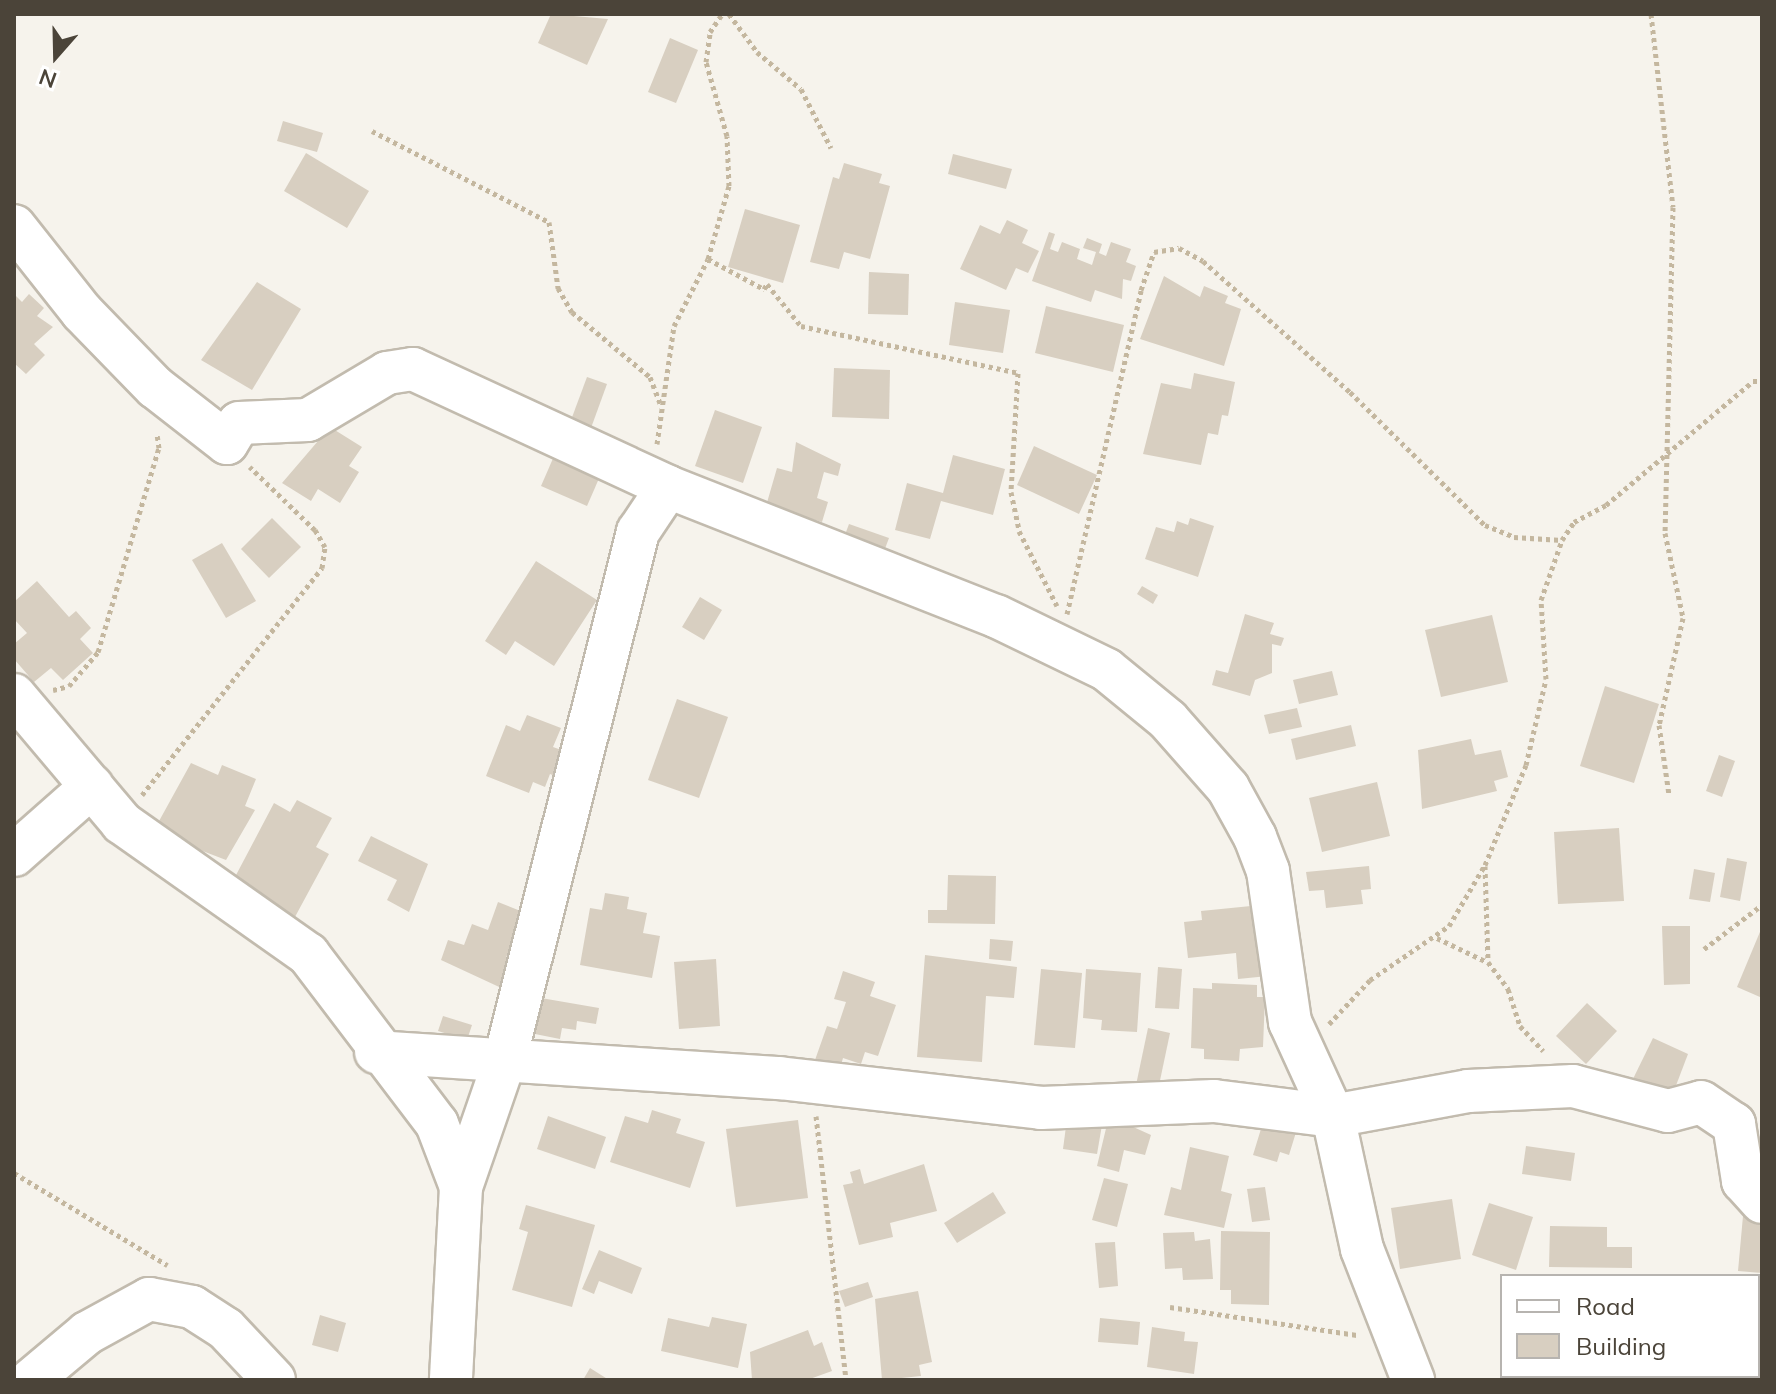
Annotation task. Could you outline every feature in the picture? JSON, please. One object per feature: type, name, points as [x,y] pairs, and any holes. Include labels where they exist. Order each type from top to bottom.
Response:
[{"type":"street","points":[[14,226],[35,259],[155,387],[227,443],[239,423],[308,420],[387,373],[413,369],[668,487],[996,616],[1107,670],[1168,720],[1228,788],[1255,837],[1268,871],[1290,1022],[1333,1116],[1362,1249],[1413,1380]]},
{"type":"street","points":[[451,1380],[461,1187],[505,1059],[638,532],[668,487]]},
{"type":"street","points":[[16,697],[122,823],[308,954],[355,1006],[376,1052],[437,1124],[461,1187]]},
{"type":"street","points":[[14,855],[92,786]]},
{"type":"street","points":[[376,1052],[813,1083],[1041,1108],[1214,1101],[1333,1116],[1468,1091],[1573,1086],[1668,1111],[1701,1102],[1725,1114],[1734,1124],[1743,1181],[1762,1202]]},
{"type":"street","points":[[31,1380],[87,1333],[149,1299],[192,1307],[226,1329],[274,1380]]},
{"type":"path","points":[[722,14],[710,32],[706,62],[727,136],[729,186],[706,265],[764,289],[767,284],[801,326],[1018,373],[1011,492],[1019,531],[1065,621],[1141,290],[1154,252],[1179,248],[1203,261],[1350,392],[1485,525],[1514,537],[1562,540]]},
{"type":"path","points":[[729,14],[757,52],[801,89],[831,148]]},
{"type":"path","points":[[1651,14],[1673,207],[1670,448],[1665,533],[1683,618],[1659,725],[1669,794]]},
{"type":"path","points":[[372,131],[549,222],[558,288],[572,312],[650,377],[661,405]]},
{"type":"path","points":[[668,487],[656,449],[674,326],[708,259]]},
{"type":"path","points":[[1306,1054],[1370,980],[1437,938],[1485,865],[1526,765],[1546,679],[1541,600],[1562,540],[1574,522],[1606,505],[1670,448],[1762,381]]},
{"type":"path","points":[[16,697],[69,686],[98,652],[159,448],[149,399],[155,387]]},
{"type":"path","points":[[122,823],[322,568],[325,547],[315,530],[227,443]]},
{"type":"path","points":[[1485,865],[1488,962]]},
{"type":"path","points":[[1704,949],[1762,905]]},
{"type":"path","points":[[1437,938],[1488,962],[1508,989],[1520,1026],[1573,1086]]},
{"type":"path","points":[[813,1083],[846,1380]]},
{"type":"path","points":[[14,1173],[167,1264],[192,1307]]},
{"type":"path","points":[[1170,1307],[1398,1340]]},
{"type":"building","points":[[551,14],[608,19],[587,65],[538,43]]},
{"type":"building","points":[[670,38],[698,50],[676,103],[648,92]]},
{"type":"building","points":[[283,121],[323,133],[317,152],[277,141]]},
{"type":"building","points":[[306,153],[369,191],[347,228],[284,191]]},
{"type":"building","points":[[953,154],[1012,169],[1006,189],[948,174]]},
{"type":"building","points":[[844,163],[882,174],[879,183],[890,186],[870,259],[844,252],[839,269],[810,262],[833,177],[839,179]]},
{"type":"building","points":[[745,209],[800,225],[783,283],[728,267]]},
{"type":"building","points":[[1007,220],[1028,230],[1022,243],[1039,251],[1028,273],[1016,268],[1006,290],[960,269],[980,225],[1000,234]]},
{"type":"building","points":[[1049,232],[1055,234],[1050,249],[1058,252],[1062,242],[1080,249],[1077,259],[1092,265],[1096,252],[1083,248],[1087,238],[1102,244],[1099,253],[1106,256],[1111,242],[1131,249],[1126,262],[1136,266],[1131,281],[1123,279],[1122,299],[1095,290],[1091,302],[1032,281]]},
{"type":"building","points":[[869,272],[909,274],[908,315],[868,314]]},
{"type":"building","points":[[1164,276],[1200,297],[1204,286],[1228,296],[1225,303],[1241,309],[1224,366],[1140,339]]},
{"type":"building","points":[[257,282],[301,309],[252,390],[201,360]]},
{"type":"building","points":[[14,294],[22,302],[29,294],[44,308],[37,316],[53,327],[34,344],[45,355],[26,374],[14,363]]},
{"type":"building","points":[[955,302],[1010,310],[1003,353],[949,345]]},
{"type":"building","points":[[1046,306],[1124,325],[1113,372],[1035,353]]},
{"type":"building","points":[[834,368],[890,370],[889,419],[832,417]]},
{"type":"building","points":[[1194,373],[1235,382],[1228,416],[1222,415],[1218,435],[1208,433],[1201,465],[1143,454],[1161,383],[1191,389]]},
{"type":"building","points":[[587,377],[607,384],[591,428],[571,420]]},
{"type":"building","points":[[715,410],[762,427],[743,483],[695,466]]},
{"type":"building","points":[[330,427],[362,447],[349,466],[359,472],[340,503],[318,489],[311,501],[282,483]]},
{"type":"building","points":[[796,442],[841,464],[838,476],[824,472],[817,498],[828,502],[822,522],[766,506],[777,468],[792,472]]},
{"type":"building","points":[[1034,446],[1097,475],[1079,514],[1017,485]]},
{"type":"building","points":[[558,447],[604,467],[587,506],[541,486]]},
{"type":"building","points":[[953,455],[1005,469],[993,515],[941,501],[930,539],[895,530],[907,483],[943,493]]},
{"type":"building","points":[[272,518],[301,547],[269,578],[241,549]]},
{"type":"building","points":[[1190,518],[1214,526],[1198,577],[1145,559],[1156,527],[1174,532],[1177,521],[1188,525]]},
{"type":"building","points":[[849,524],[889,538],[880,562],[840,548]]},
{"type":"building","points":[[222,543],[256,601],[226,618],[192,560]]},
{"type":"building","points":[[536,561],[597,600],[554,666],[515,641],[506,655],[485,641]]},
{"type":"building","points":[[37,581],[69,617],[76,611],[91,628],[80,639],[93,653],[63,680],[51,668],[34,682],[14,659],[14,644],[27,633],[14,619],[14,602]]},
{"type":"building","points":[[1142,586],[1158,595],[1153,604],[1137,594]]},
{"type":"building","points":[[700,597],[722,610],[704,640],[682,627]]},
{"type":"building","points":[[1245,614],[1274,623],[1270,634],[1284,638],[1281,646],[1272,644],[1272,673],[1255,680],[1250,696],[1212,685],[1216,670],[1228,673]]},
{"type":"building","points":[[1492,615],[1508,682],[1441,697],[1425,630]]},
{"type":"building","points":[[1332,671],[1338,695],[1299,704],[1293,680]]},
{"type":"building","points":[[1605,686],[1659,704],[1634,783],[1580,766]]},
{"type":"building","points":[[677,699],[728,717],[699,798],[648,780]]},
{"type":"building","points":[[1297,708],[1302,727],[1269,734],[1264,715]]},
{"type":"building","points":[[527,715],[561,728],[553,747],[567,752],[557,777],[550,774],[545,787],[533,782],[529,793],[486,776],[506,725],[520,731]]},
{"type":"building","points":[[1351,725],[1356,746],[1296,760],[1291,739]]},
{"type":"building","points":[[1471,739],[1475,755],[1501,750],[1508,777],[1494,781],[1497,791],[1422,809],[1418,750]]},
{"type":"building","points":[[1719,755],[1735,761],[1722,797],[1706,791]]},
{"type":"building","points":[[191,763],[218,775],[222,765],[256,779],[245,806],[255,810],[226,860],[153,832]]},
{"type":"building","points":[[1377,782],[1390,836],[1322,852],[1309,798]]},
{"type":"building","points":[[297,800],[332,818],[316,847],[329,854],[289,928],[226,894],[274,803],[290,812]]},
{"type":"building","points":[[1619,828],[1624,901],[1558,904],[1554,832]]},
{"type":"building","points":[[371,836],[428,864],[409,912],[387,900],[397,880],[358,861]]},
{"type":"building","points":[[1727,858],[1747,862],[1740,901],[1720,897]]},
{"type":"building","points":[[1369,866],[1371,889],[1361,890],[1363,904],[1326,908],[1324,890],[1309,891],[1306,872]]},
{"type":"building","points":[[1694,869],[1715,873],[1710,902],[1689,899]]},
{"type":"building","points":[[948,875],[996,876],[995,924],[928,923],[928,910],[947,910]]},
{"type":"building","points":[[605,893],[629,897],[627,909],[647,913],[643,933],[660,936],[652,978],[580,965],[590,908],[602,910]]},
{"type":"building","points":[[498,902],[523,912],[506,958],[523,963],[512,993],[441,960],[448,940],[464,945],[472,924],[488,930]]},
{"type":"building","points":[[1261,905],[1268,976],[1238,979],[1236,953],[1188,958],[1184,922],[1202,920],[1201,911]]},
{"type":"building","points":[[1662,926],[1690,926],[1690,984],[1664,985]]},
{"type":"building","points":[[1762,927],[1762,991],[1760,997],[1737,987]]},
{"type":"building","points":[[990,939],[1013,941],[1011,961],[989,959]]},
{"type":"building","points":[[925,955],[1017,967],[1014,998],[986,996],[982,1062],[917,1057]]},
{"type":"building","points":[[716,959],[720,1026],[679,1029],[674,962]]},
{"type":"building","points":[[1158,967],[1182,969],[1179,1009],[1155,1008]]},
{"type":"building","points":[[1041,969],[1082,973],[1075,1048],[1034,1045]]},
{"type":"building","points":[[1086,969],[1141,973],[1137,1032],[1101,1030],[1102,1020],[1083,1018]]},
{"type":"building","points":[[843,971],[875,982],[870,996],[896,1005],[878,1056],[865,1052],[861,1064],[843,1058],[840,1069],[815,1060],[827,1026],[837,1029],[846,1002],[834,999]]},
{"type":"building","points":[[1212,983],[1257,985],[1257,997],[1265,997],[1263,1047],[1240,1049],[1239,1061],[1204,1059],[1204,1049],[1191,1048],[1193,988],[1212,989]]},
{"type":"building","points":[[541,998],[599,1008],[596,1024],[577,1021],[576,1030],[562,1028],[560,1039],[535,1034]]},
{"type":"building","points":[[1587,1003],[1617,1031],[1586,1064],[1556,1036]]},
{"type":"building","points":[[443,1016],[472,1025],[467,1040],[438,1031]]},
{"type":"building","points":[[1148,1028],[1170,1033],[1158,1090],[1136,1085]]},
{"type":"building","points":[[1653,1038],[1688,1054],[1672,1096],[1631,1083]]},
{"type":"building","points":[[652,1110],[681,1119],[676,1133],[705,1142],[690,1188],[610,1162],[625,1116],[648,1123]]},
{"type":"building","points":[[548,1116],[606,1137],[595,1169],[537,1149]]},
{"type":"building","points":[[1109,1116],[1151,1135],[1145,1155],[1124,1150],[1119,1172],[1097,1166]]},
{"type":"building","points":[[1067,1119],[1102,1125],[1097,1154],[1063,1149]]},
{"type":"building","points":[[1264,1119],[1297,1129],[1289,1155],[1280,1152],[1277,1162],[1253,1155]]},
{"type":"building","points":[[798,1120],[808,1198],[736,1207],[726,1129]]},
{"type":"building","points":[[1526,1146],[1575,1153],[1571,1181],[1522,1174]]},
{"type":"building","points":[[1190,1147],[1229,1156],[1221,1191],[1232,1194],[1224,1228],[1164,1215],[1171,1187],[1181,1190]]},
{"type":"building","points":[[924,1164],[937,1211],[890,1223],[893,1237],[859,1245],[843,1185],[853,1183],[850,1172],[860,1169],[864,1184]]},
{"type":"building","points":[[1104,1178],[1128,1184],[1117,1227],[1092,1220]]},
{"type":"building","points":[[1265,1187],[1270,1220],[1252,1222],[1247,1189]]},
{"type":"building","points":[[993,1192],[1006,1213],[957,1243],[944,1223]]},
{"type":"building","points":[[1452,1199],[1461,1259],[1400,1269],[1391,1208]]},
{"type":"building","points":[[1489,1203],[1533,1217],[1516,1270],[1472,1255]]},
{"type":"building","points":[[526,1205],[595,1225],[572,1307],[512,1290],[528,1232],[519,1229]]},
{"type":"building","points":[[1743,1216],[1762,1218],[1762,1273],[1738,1271]]},
{"type":"building","points":[[1550,1226],[1607,1227],[1607,1247],[1632,1247],[1632,1268],[1549,1267]]},
{"type":"building","points":[[1221,1231],[1270,1232],[1269,1305],[1231,1304],[1231,1290],[1220,1290]]},
{"type":"building","points":[[1194,1232],[1195,1241],[1210,1239],[1213,1279],[1183,1280],[1182,1268],[1165,1269],[1163,1233]]},
{"type":"building","points":[[1115,1242],[1118,1286],[1099,1288],[1095,1243]]},
{"type":"building","points":[[599,1250],[642,1268],[632,1294],[599,1281],[594,1294],[582,1289]]},
{"type":"building","points":[[868,1282],[873,1297],[845,1307],[839,1291]]},
{"type":"building","points":[[918,1291],[932,1362],[919,1365],[921,1376],[882,1380],[875,1299]]},
{"type":"building","points":[[320,1315],[346,1323],[338,1352],[312,1345]]},
{"type":"building","points":[[712,1317],[747,1324],[738,1368],[661,1351],[668,1318],[709,1327]]},
{"type":"building","points":[[1100,1318],[1140,1322],[1138,1345],[1098,1342]]},
{"type":"building","points":[[1152,1327],[1185,1332],[1184,1341],[1198,1342],[1194,1374],[1147,1367]]},
{"type":"building","points":[[808,1330],[814,1346],[822,1342],[832,1371],[807,1380],[752,1380],[750,1352]]},
{"type":"building","points":[[590,1368],[609,1380],[583,1380]]},
{"type":"building","points":[[1670,1378],[1740,1380],[1671,1380]]}]
